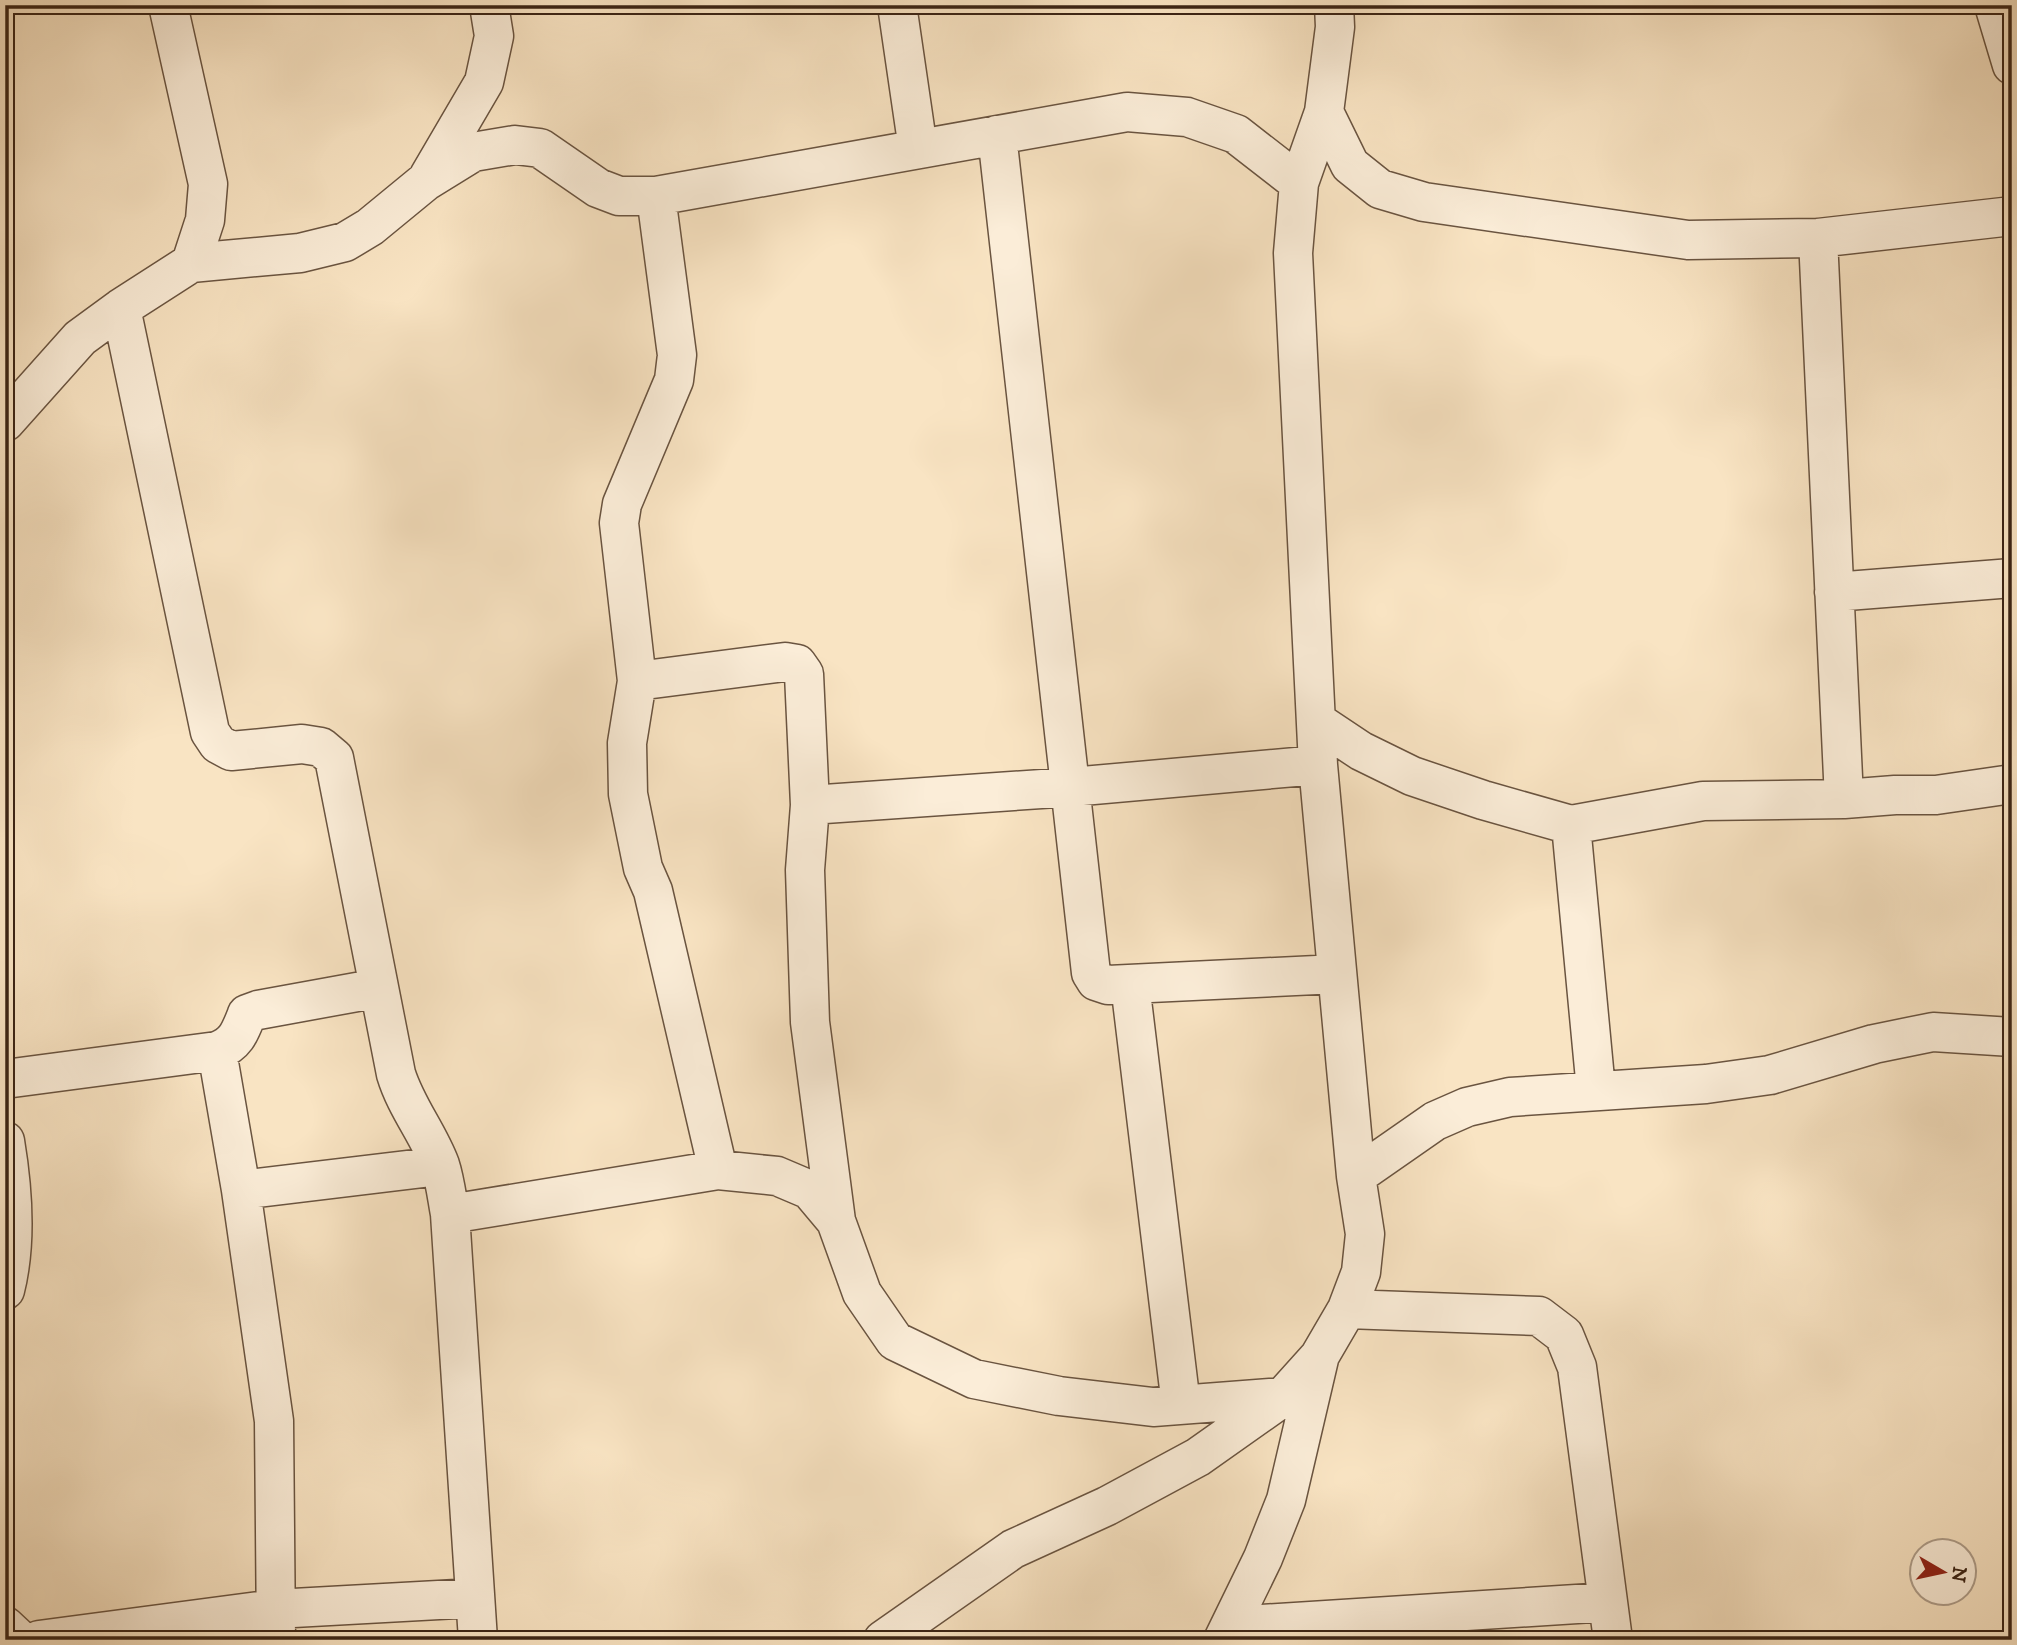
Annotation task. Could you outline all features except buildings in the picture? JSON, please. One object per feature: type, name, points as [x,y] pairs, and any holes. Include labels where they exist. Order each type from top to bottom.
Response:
[{"type":"street","points":[[168,5],[208,184],[205,220],[191,263]]},
{"type":"street","points":[[426,181],[484,82],[494,36],[489,5]]},
{"type":"street","points":[[897,5],[918,149]]},
{"type":"street","points":[[883,1640],[1013,1549],[1108,1506],[1198,1457],[1283,1397],[1320,1357],[1347,1309],[1361,1272],[1365,1234],[1356,1177],[1318,765],[1293,254],[1299,183],[1324,112],[1335,27],[1334,5]]},
{"type":"street","points":[[1994,5],[2012,65]]},
{"type":"street","points":[[5,422],[80,338],[191,263],[300,253],[345,242],[370,227],[426,181],[472,152],[514,145],[540,148],[598,188],[619,196],[656,196],[1127,112],[1187,117],[1236,134],[1299,183]]},
{"type":"street","points":[[1324,112],[1350,165],[1380,189],[1424,202],[1688,240],[1818,238],[2012,216]]},
{"type":"street","points":[[997,135],[1091,973],[1096,981],[1108,985],[1337,974]]},
{"type":"street","points":[[656,196],[677,355],[674,380],[622,504],[619,523],[637,681],[627,743],[628,794],[643,868],[656,902],[718,1170]]},
{"type":"street","points":[[1818,238],[1844,799]]},
{"type":"street","points":[[121,308],[210,732],[218,744],[231,751],[302,744],[321,747],[334,758],[396,1074],[403,1098],[440,1166],[450,1214],[478,1640]]},
{"type":"street","points":[[1834,592],[2012,578]]},
{"type":"street","points":[[637,681],[785,662],[797,664],[804,674],[810,805],[805,870],[810,1022],[836,1221],[862,1293],[895,1340],[974,1379],[1059,1396],[1153,1407],[1283,1397]]},
{"type":"street","points":[[1316,721],[1361,751],[1412,776],[1571,825],[1703,801],[1844,799],[1937,794],[2012,784]]},
{"type":"street","points":[[810,805],[1071,787],[1318,765]]},
{"type":"street","points":[[1571,825],[1596,1090]]},
{"type":"street","points":[[1130,984],[1181,1405]]},
{"type":"street","points":[[5,1079],[217,1051],[236,1040],[247,1014],[379,988]]},
{"type":"street","points":[[1356,1177],[1435,1121],[1467,1107],[1510,1097],[1706,1084],[1770,1075],[1874,1044],[1933,1032],[2012,1037]]},
{"type":"street","points":[[217,1051],[241,1190],[274,1421],[275,1625]]},
{"type":"street","points":[[5,1141],[9,1164],[12,1261],[5,1290]]},
{"type":"street","points":[[241,1190],[440,1166]]},
{"type":"street","points":[[450,1214],[718,1170],[777,1176],[810,1190],[836,1221]]},
{"type":"street","points":[[1347,1309],[1539,1316],[1564,1335],[1577,1367],[1614,1640]]},
{"type":"street","points":[[1227,1633],[1263,1558],[1286,1500],[1320,1357]]},
{"type":"street","points":[[915,1640],[955,1590]]},
{"type":"street","points":[[38,1640],[275,1625],[475,1598]]},
{"type":"street","points":[[1227,1633],[1608,1602]]},
{"type":"street","points":[[5,1626],[20,1640]]},
{"type":"street","points":[[5,1637],[14,1640]]}]
